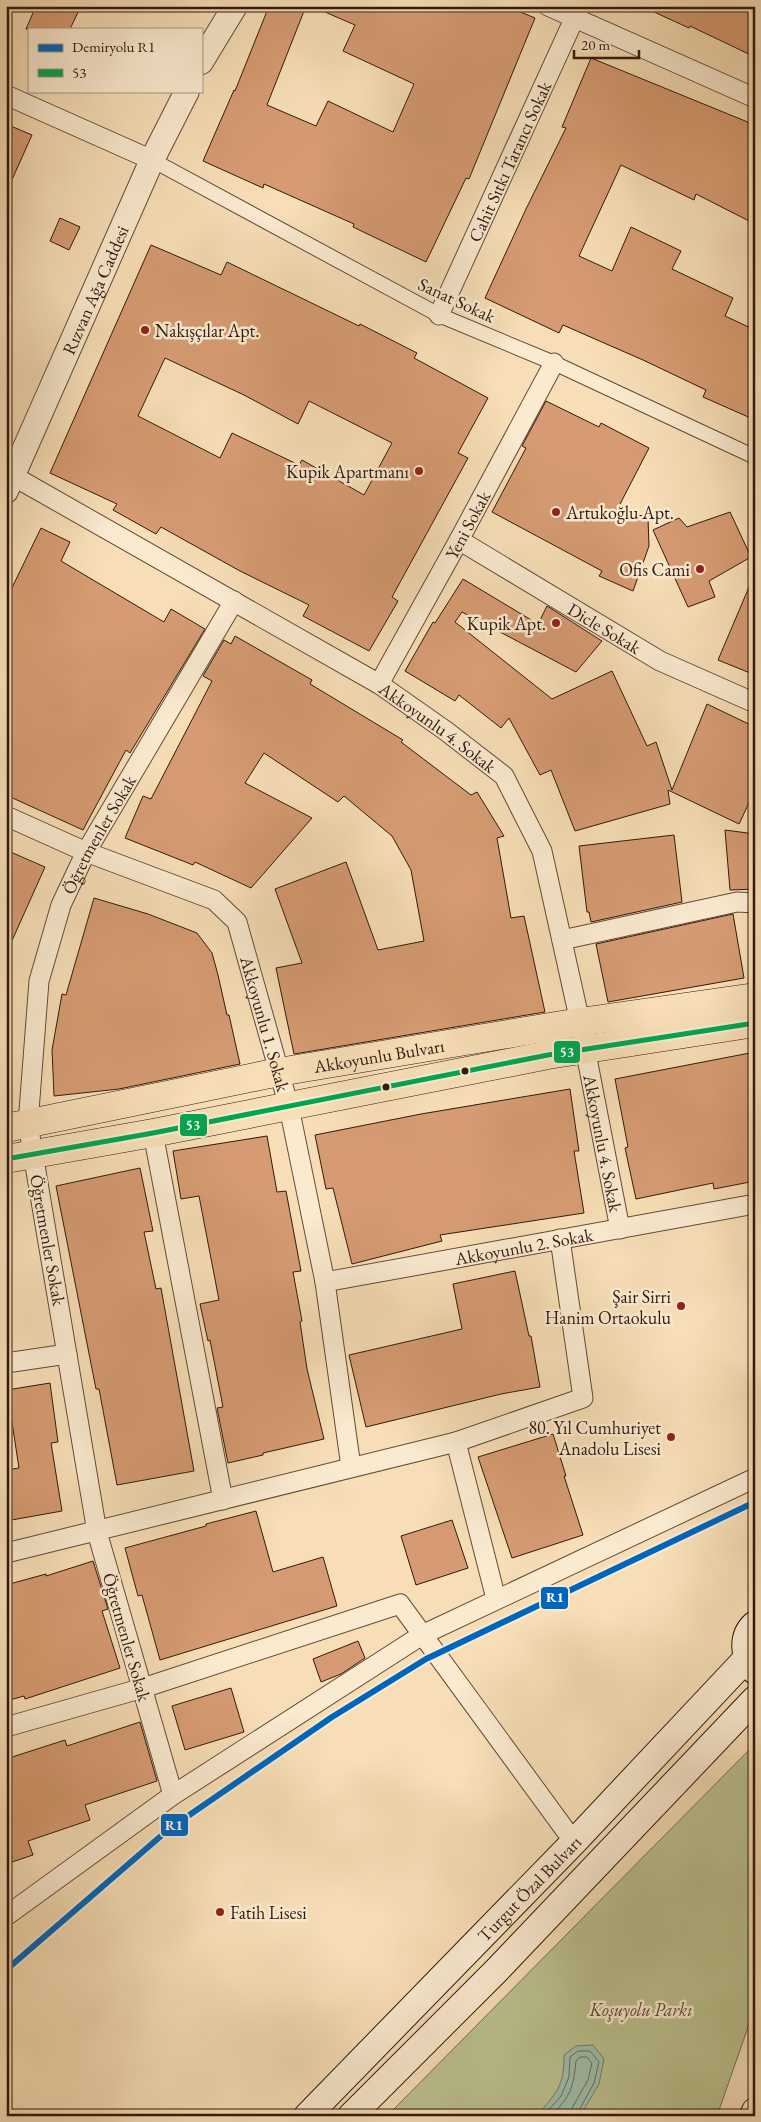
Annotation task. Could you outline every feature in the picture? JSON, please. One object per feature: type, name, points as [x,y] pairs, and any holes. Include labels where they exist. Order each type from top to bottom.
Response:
[{"type":"main road","name":"Akkoyunlu Bulvarı","points":[[17,1126],[280,1072],[580,1022],[755,997]]},
{"type":"main road","name":"Akkoyunlu Bulvarı","points":[[6,1159],[289,1107],[548,1055],[755,1023]]},
{"type":"main road","points":[[751,1647],[755,1610]]},
{"type":"main road","name":"Turgut Özal Bulvarı","points":[[307,2116],[574,1842],[751,1647]]},
{"type":"main road","name":"Turgut Özal Bulvarı","points":[[351,2116],[496,1971],[755,1699]]},
{"type":"main road","points":[[753,2116],[755,2111]]},
{"type":"street","points":[[202,60],[235,6]]},
{"type":"street","points":[[548,6],[577,12],[755,98]]},
{"type":"street","name":"Cahit Sıtkı Tarancı Sokak","points":[[438,316],[577,12]]},
{"type":"street","name":"Rızvan Ağa Caddesi","points":[[10,483],[152,160],[186,92]]},
{"type":"street","points":[[6,95],[152,160]]},
{"type":"street","name":"Sanat Sokak","points":[[152,160],[438,316],[554,363],[755,457]]},
{"type":"street","name":"Yeni Sokak","points":[[379,684],[460,540],[554,363]]},
{"type":"street","name":"Akkoyunlu 4. Sokak","points":[[10,483],[234,601],[379,684],[446,731],[504,776],[542,851],[580,1022],[620,1229]]},
{"type":"street","name":"Dicle Sokak","points":[[460,540],[660,661],[755,703]]},
{"type":"street","name":"Öğretmenler Sokak","points":[[173,1795],[97,1532],[33,1154],[17,1126],[39,981],[61,905],[86,852],[234,601]]},
{"type":"street","name":"Akkoyunlu 1. Sokak","points":[[6,816],[86,852],[214,900],[237,922],[289,1107],[324,1282],[351,1467]]},
{"type":"street","points":[[562,940],[737,902],[755,903]]},
{"type":"street","points":[[153,1133],[223,1500]]},
{"type":"street","name":"Akkoyunlu 2. Sokak","points":[[324,1282],[755,1204]]},
{"type":"street","points":[[6,1553],[456,1442],[583,1398],[560,1239]]},
{"type":"street","points":[[6,1363],[67,1354]]},
{"type":"street","points":[[456,1442],[496,1599]]},
{"type":"street","points":[[6,1916],[173,1795],[422,1634],[755,1478]]},
{"type":"street","points":[[6,1728],[143,1688],[400,1604],[574,1842]]},
{"type":"green space","name":"Koşuyolu Parkı","points":[[755,1744],[755,2007],[717,2116],[387,2116]]},
{"type":"water","points":[[593,2045],[604,2059],[599,2084],[580,2116],[536,2116],[558,2089],[563,2075],[564,2055],[576,2046]]},
{"type":"building","points":[[36,6],[81,6],[70,28],[26,29]]},
{"type":"building","points":[[269,6],[306,6],[267,105],[316,126],[328,101],[393,132],[414,84],[343,51],[355,25],[311,6],[506,6],[535,18],[469,179],[466,178],[426,262],[353,227],[354,224],[264,184],[263,188],[203,161],[235,91]]},
{"type":"building","points":[[641,6],[755,6],[755,57],[690,26],[689,28]]},
{"type":"building","points":[[591,58],[755,125],[755,224],[696,194],[694,200],[621,165],[579,256],[612,271],[631,227],[681,251],[672,269],[733,298],[725,316],[755,330],[755,420],[703,397],[706,390],[643,360],[563,325],[559,333],[485,298],[566,128],[562,127]]},
{"type":"building","points":[[6,124],[32,135],[6,193]]},
{"type":"building","points":[[60,218],[80,227],[69,250],[50,241]]},
{"type":"building","points":[[151,245],[221,275],[227,262],[359,326],[360,324],[417,353],[414,358],[488,398],[458,453],[468,458],[392,597],[398,601],[369,651],[303,616],[309,605],[240,571],[161,527],[156,534],[113,510],[117,504],[50,473]],"holes":[[[165,358],[244,395],[298,424],[309,401],[392,443],[364,495],[302,460],[299,465],[232,433],[220,458],[138,416]]]},
{"type":"building","points":[[546,401],[599,427],[601,423],[649,448],[618,508],[648,518],[649,546],[633,591],[599,576],[602,571],[492,512],[526,448],[522,446]]},
{"type":"building","name":"Ofis Cami","points":[[730,512],[751,557],[709,581],[715,597],[688,607],[653,530],[679,518],[687,527]]},
{"type":"building","points":[[41,528],[70,542],[61,561],[164,622],[171,609],[205,629],[130,753],[126,750],[83,830],[6,795],[6,600]]},
{"type":"building","points":[[755,573],[755,675],[718,660]]},
{"type":"building","points":[[463,579],[538,624],[547,606],[602,641],[576,672],[462,612],[455,622],[552,699],[612,671],[647,746],[656,742],[672,790],[707,704],[755,727],[755,790],[739,824],[668,790],[670,804],[575,831],[551,770],[540,775],[509,718],[501,728],[459,695],[455,701],[405,671],[433,622],[435,623]]},
{"type":"building","points":[[235,636],[312,680],[310,684],[403,740],[401,742],[471,795],[477,792],[504,836],[497,838],[511,918],[524,916],[545,1012],[294,1054],[276,968],[302,963],[275,889],[346,862],[378,950],[424,941],[411,870],[392,836],[344,796],[338,802],[264,753],[245,783],[312,818],[251,888],[195,862],[193,865],[125,838],[143,796],[151,799],[212,681],[203,676],[224,640],[231,644]]},
{"type":"building","points":[[725,830],[755,834],[755,889],[730,890]]},
{"type":"building","points":[[674,835],[682,902],[591,922],[589,912],[587,912],[579,846]]},
{"type":"building","points":[[6,850],[45,867],[6,954]]},
{"type":"building","points":[[94,898],[148,914],[197,933],[212,953],[240,1064],[119,1089],[54,1096],[52,1050],[62,994],[66,995]]},
{"type":"building","points":[[733,914],[744,978],[608,1002],[596,944]]},
{"type":"building","points":[[755,1052],[755,1181],[714,1189],[713,1183],[636,1199],[625,1148],[628,1147],[615,1079]]},
{"type":"building","points":[[570,1089],[579,1151],[574,1151],[584,1213],[440,1235],[442,1241],[352,1264],[333,1188],[326,1189],[315,1135],[421,1114]]},
{"type":"building","points":[[267,1136],[277,1192],[286,1191],[301,1271],[293,1272],[302,1321],[300,1322],[307,1369],[324,1439],[228,1463],[217,1408],[223,1407],[210,1340],[208,1341],[200,1304],[219,1300],[199,1196],[181,1199],[173,1151]]},
{"type":"building","points":[[140,1168],[153,1231],[144,1232],[156,1289],[161,1288],[194,1471],[117,1485],[99,1389],[96,1389],[56,1186]]},
{"type":"building","points":[[515,1271],[529,1336],[531,1336],[540,1387],[501,1394],[366,1427],[349,1355],[462,1329],[453,1284]]},
{"type":"building","points":[[50,1383],[58,1442],[51,1443],[62,1511],[6,1521],[6,1470],[19,1468],[7,1390]]},
{"type":"building","points":[[553,1434],[583,1535],[512,1558],[478,1457]]},
{"type":"building","points":[[256,1511],[273,1572],[323,1557],[337,1606],[160,1660],[142,1595],[138,1596],[125,1548]]},
{"type":"building","points":[[452,1520],[468,1568],[416,1585],[401,1536]]},
{"type":"building","points":[[93,1561],[108,1609],[102,1611],[120,1668],[25,1699],[24,1696],[6,1701],[6,1585],[46,1574],[46,1576]]},
{"type":"building","points":[[358,1641],[365,1658],[341,1674],[321,1682],[313,1659]]},
{"type":"building","points":[[231,1688],[244,1732],[185,1750],[172,1706]]},
{"type":"building","points":[[140,1722],[157,1781],[85,1805],[90,1820],[28,1841],[33,1855],[6,1864],[6,1759],[65,1740],[67,1746]]},
{"type":"rail line","name":"R1","points":[[6,1970],[169,1829],[332,1717],[426,1659],[755,1502]]},
{"type":"transit line","name":"53","points":[[6,1159],[153,1133],[548,1055],[755,1023]]},
{"type":"place","name":"Nakışçılar Apt.","points":[[145,330]]},
{"type":"place","name":"Kupik Apartmanı","points":[[419,471]]},
{"type":"place","name":"Artukoğlu Apt.","points":[[556,512]]},
{"type":"place","name":"Ofis Cami","points":[[700,569]]},
{"type":"place","name":"Kupik Apt.","points":[[556,623]]},
{"type":"place","name":"Şair Sirri Hanim Ortaokulu","points":[[681,1306]]},
{"type":"place","name":"80. Yıl Cumhuriyet Anadolu Lisesi","points":[[671,1437]]},
{"type":"place","name":"Fatih Lisesi","points":[[220,1912]]}]
